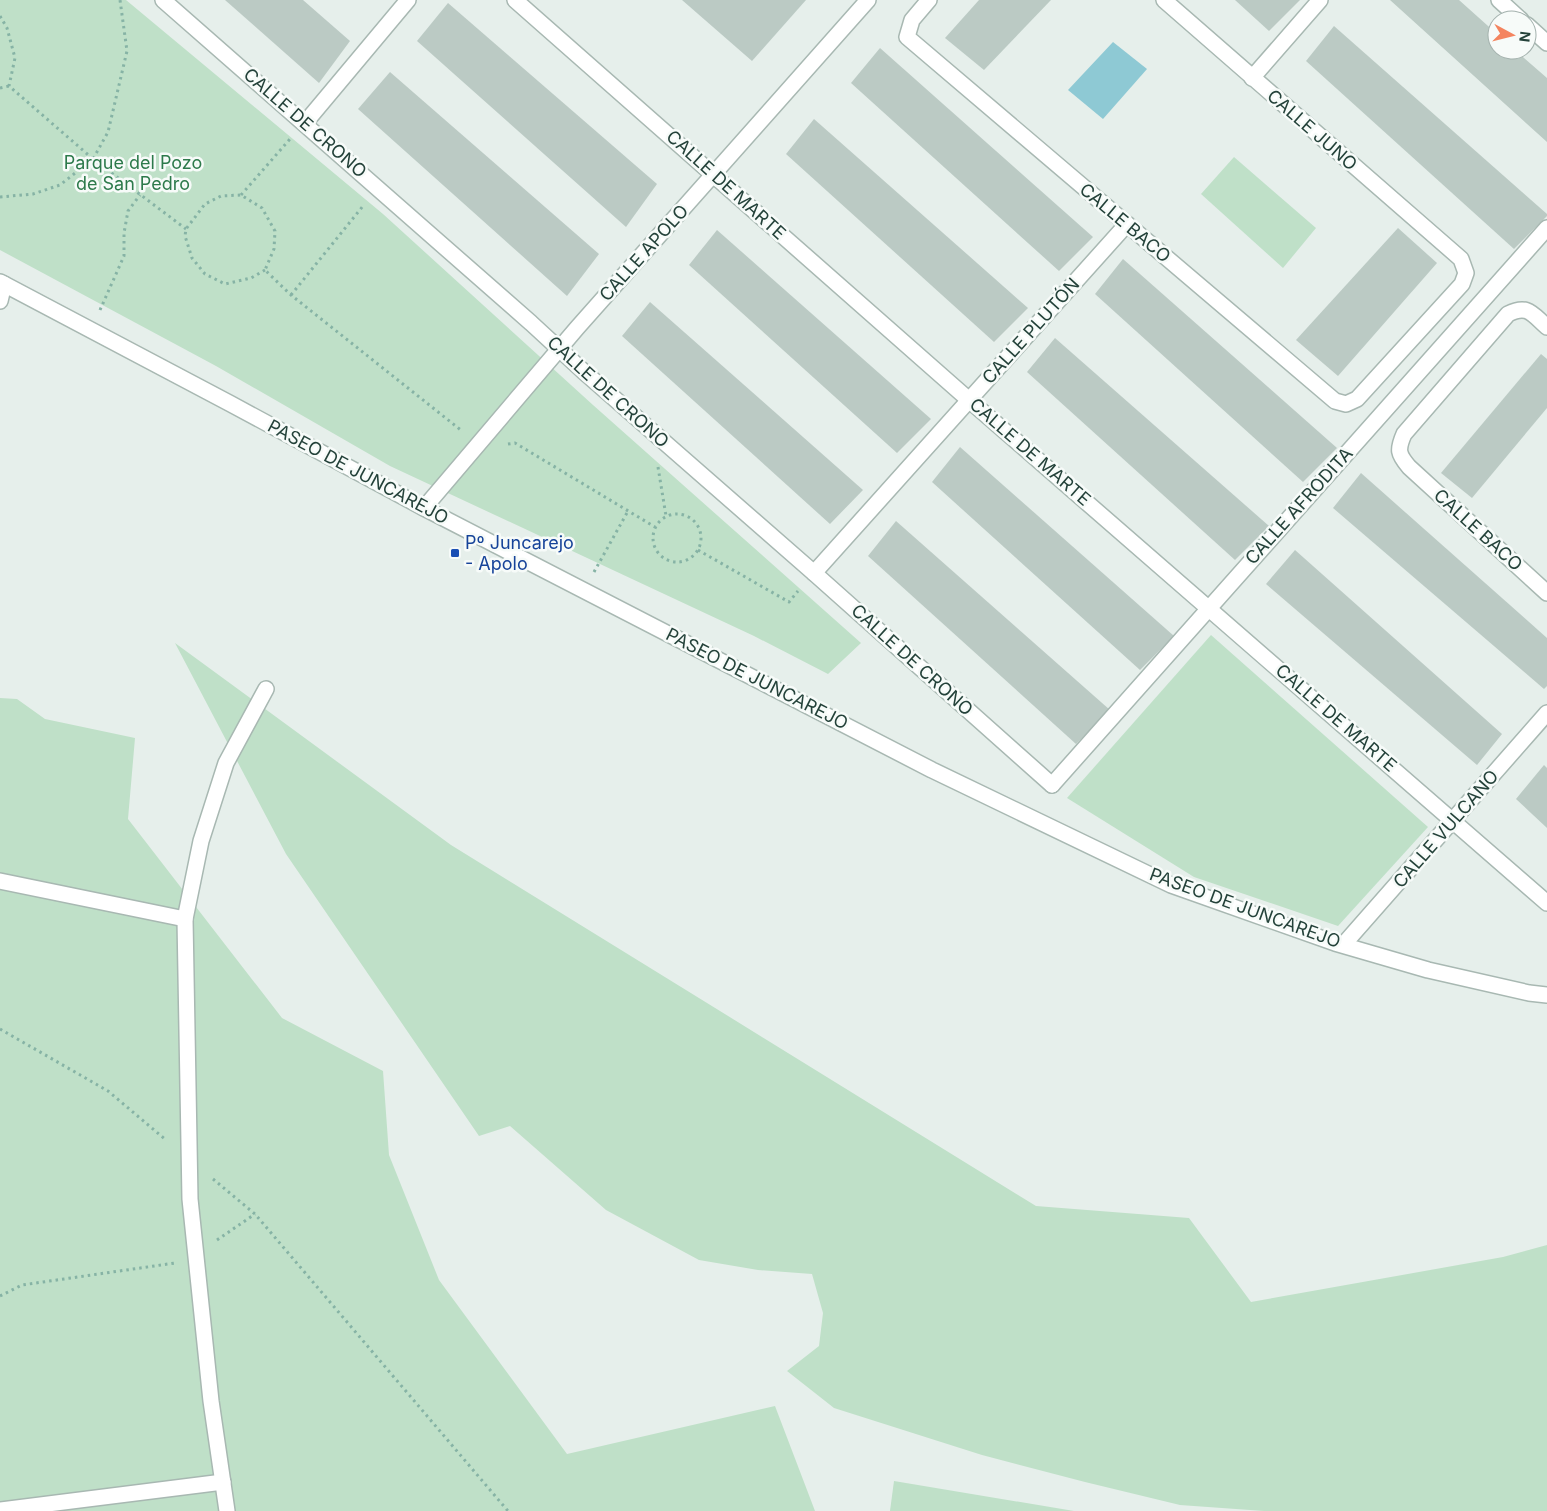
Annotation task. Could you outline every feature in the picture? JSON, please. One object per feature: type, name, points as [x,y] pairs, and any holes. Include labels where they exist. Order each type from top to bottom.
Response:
[{"type":"street","name":"CALLE DE CRONO","points":[[164,0],[378,187],[1052,785]]},
{"type":"street","points":[[305,123],[408,0]]},
{"type":"street","name":"CALLE DE MARTE","points":[[515,0],[970,400],[1547,902]]},
{"type":"street","name":"CALLE APOLO","points":[[424,508],[559,349],[868,0]]},
{"type":"street","name":"CALLE BACO","points":[[929,0],[912,20],[907,38],[1335,401]]},
{"type":"street","name":"CALLE JUNO","points":[[1164,0],[1461,259],[1466,273],[1462,284],[1357,399],[1346,404],[1335,401]]},
{"type":"street","points":[[1252,78],[1320,0]]},
{"type":"street","points":[[1499,0],[1510,10]]},
{"type":"street","points":[[1537,34],[1547,43]]},
{"type":"street","name":"CALLE PLUTÓN","points":[[814,573],[1127,224]]},
{"type":"street","name":"CALLE AFRODITA","points":[[1052,785],[1547,228]]},
{"type":"street","points":[[0,301],[2,283]]},
{"type":"street","name":"PASEO DE JUNCAREJO","points":[[2,283],[424,508],[932,770],[1171,885],[1344,944],[1428,970],[1529,993],[1547,995]]},
{"type":"street","name":"CALLE BACO","points":[[1547,327],[1525,309],[1518,309],[1508,314],[1404,434],[1399,446],[1400,456],[1409,467],[1547,593]]},
{"type":"street","points":[[227,1511],[211,1401],[190,1199],[185,919],[201,841],[226,764],[266,689]]},
{"type":"street","name":"CALLE VULCANO","points":[[1344,944],[1547,713]]},
{"type":"street","points":[[0,881],[185,919]]},
{"type":"street","points":[[0,1510],[222,1482]]},
{"type":"path","points":[[0,198],[33,194],[60,185],[93,159],[108,132],[127,51],[120,0]]},
{"type":"path","points":[[0,16],[7,28],[15,58],[9,86]]},
{"type":"path","points":[[9,86],[93,159],[186,229]]},
{"type":"path","points":[[0,88],[9,86]]},
{"type":"path","points":[[241,195],[288,141]]},
{"type":"path","points":[[291,295],[378,187]]},
{"type":"path","points":[[90,331],[124,256],[124,233],[128,211],[140,195]]},
{"type":"path","points":[[241,195],[262,208],[275,231],[274,248],[265,270],[251,278],[225,284],[205,274],[192,258],[185,236],[186,229],[204,204],[221,196],[241,195]]},
{"type":"path","points":[[265,270],[291,295],[478,444],[515,444],[655,527]]},
{"type":"path","points":[[653,432],[666,516]]},
{"type":"path","points":[[584,590],[628,511]]},
{"type":"path","points":[[681,514],[694,521],[700,535],[698,550],[686,561],[669,561],[662,557],[653,543],[655,527],[666,516],[681,514]]},
{"type":"path","points":[[698,550],[789,602],[814,573]]},
{"type":"path","points":[[0,1029],[108,1091],[166,1140]]},
{"type":"path","points":[[211,1177],[255,1214],[508,1511]]},
{"type":"path","points":[[217,1240],[255,1214]]},
{"type":"path","points":[[0,1296],[22,1285],[176,1263]]},
{"type":"green space","name":"Parque del Pozo de San Pedro","points":[[0,0],[126,0],[383,214],[593,405],[861,643],[828,674],[754,636],[390,466],[216,366],[0,250]]},
{"type":"green space","points":[[1234,157],[1316,228],[1283,268],[1201,194]]},
{"type":"green space","points":[[1211,635],[1428,827],[1338,926],[1194,877],[1067,798]]},
{"type":"green space","points":[[175,643],[451,845],[1036,1206],[1189,1218],[1251,1302],[1503,1257],[1547,1245],[1547,1511],[1264,1511],[1180,1505],[982,1455],[834,1408],[787,1371],[819,1346],[823,1313],[812,1274],[758,1270],[699,1260],[606,1210],[510,1126],[479,1136],[286,854]]},
{"type":"green space","points":[[0,698],[17,699],[45,719],[135,738],[128,819],[282,1018],[383,1071],[389,1155],[439,1280],[567,1454],[775,1406],[815,1511],[0,1511]]},
{"type":"green space","points":[[894,1481],[1074,1511],[890,1511]]},
{"type":"water","points":[[1113,42],[1147,69],[1103,119],[1068,90]]},
{"type":"building","points":[[225,0],[303,0],[350,41],[319,83]]},
{"type":"building","points":[[682,0],[806,0],[752,61]]},
{"type":"building","points":[[979,0],[1051,0],[984,70],[945,38]]},
{"type":"building","points":[[1235,0],[1300,0],[1269,31]]},
{"type":"building","points":[[1390,0],[1459,0],[1487,25],[1487,60],[1526,60],[1547,78],[1547,142]]},
{"type":"building","points":[[448,3],[657,184],[626,227],[417,41]]},
{"type":"building","points":[[1334,26],[1547,214],[1514,249],[1306,61]]},
{"type":"building","points":[[880,48],[1093,237],[1059,271],[851,83]]},
{"type":"building","points":[[390,72],[599,254],[567,296],[358,109]]},
{"type":"building","points":[[814,119],[1028,308],[994,342],[786,154]]},
{"type":"building","points":[[1398,228],[1437,263],[1338,376],[1296,340]]},
{"type":"building","points":[[717,230],[931,419],[897,453],[689,265]]},
{"type":"building","points":[[1123,259],[1337,448],[1303,482],[1095,294]]},
{"type":"building","points":[[650,302],[863,490],[830,524],[622,336]]},
{"type":"building","points":[[1055,338],[1269,526],[1235,560],[1027,372]]},
{"type":"building","points":[[1541,354],[1547,359],[1547,408],[1472,498],[1441,473]]},
{"type":"building","points":[[960,447],[1174,636],[1140,670],[932,482]]},
{"type":"building","points":[[1361,473],[1547,638],[1547,686],[1544,689],[1333,508]]},
{"type":"building","points":[[896,521],[1110,710],[1076,744],[868,556]]},
{"type":"building","points":[[1295,550],[1502,734],[1477,765],[1266,584]]},
{"type":"building","points":[[1544,765],[1547,768],[1547,828],[1516,799]]},
{"type":"place","name":"Pº Juncarejo - Apolo","points":[[455,553]]}]
